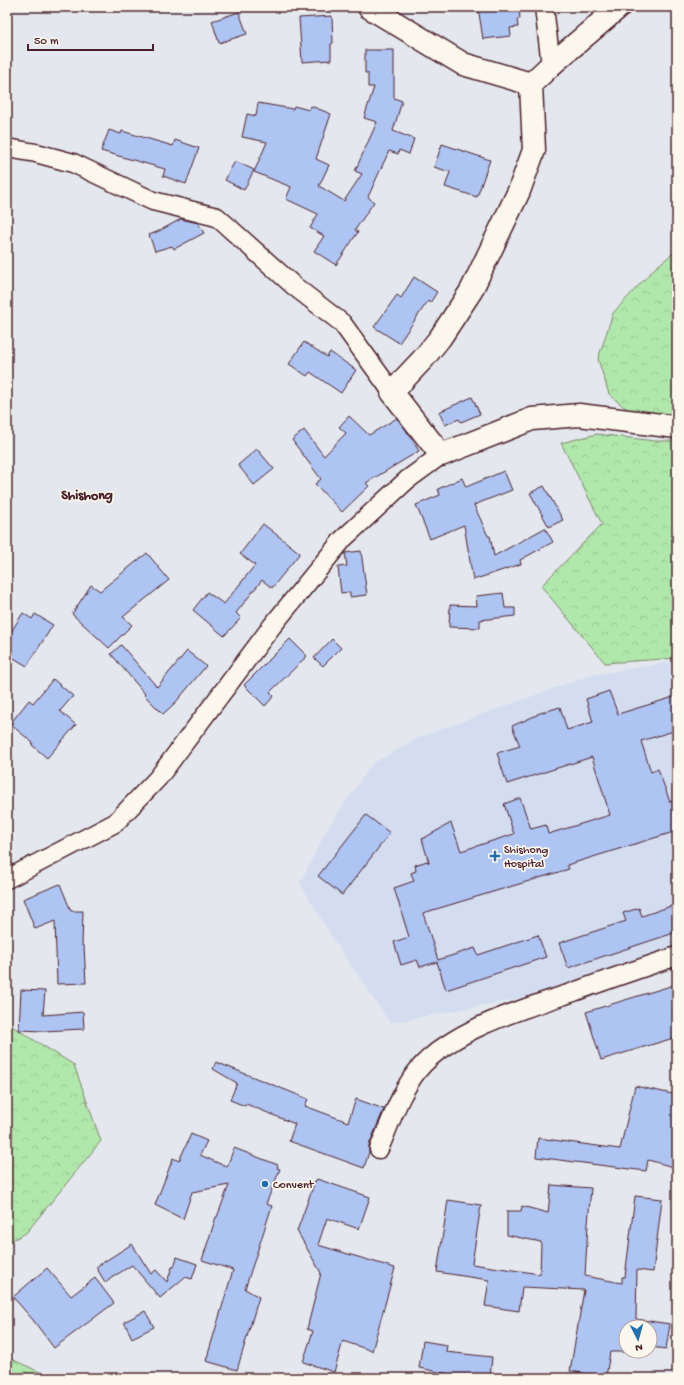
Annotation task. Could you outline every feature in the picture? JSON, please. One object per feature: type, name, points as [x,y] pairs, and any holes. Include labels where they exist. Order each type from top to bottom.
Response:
[{"type":"street","points":[[368,7],[463,64],[531,84]]},
{"type":"street","points":[[544,7],[550,65]]},
{"type":"street","points":[[392,392],[423,360],[440,338],[471,291],[519,192],[534,150],[531,84],[550,65],[619,7]]},
{"type":"street","points":[[7,148],[36,153],[73,163],[153,200],[217,217],[294,286],[342,324],[441,455]]},
{"type":"street","points":[[7,879],[114,823],[158,778],[272,626],[343,539],[407,480],[441,455],[532,419],[579,415],[677,427]]},
{"type":"street","points":[[379,1149],[402,1095],[418,1070],[443,1047],[481,1027],[525,1008],[677,956]]},
{"type":"shaded area","name":"Shishong Hospital","points":[[677,661],[677,969],[390,1023],[333,939],[300,883],[327,829],[372,764],[422,736],[591,675]]},
{"type":"green space","points":[[677,250],[677,419],[648,418],[624,407],[609,394],[598,359],[613,313],[655,268]]},
{"type":"green space","points":[[597,434],[655,441],[677,441],[677,658],[605,663],[541,586],[602,524],[561,443]]},
{"type":"green space","points":[[7,1023],[74,1065],[101,1141],[26,1233],[7,1243]]},
{"type":"green space","points":[[7,1357],[53,1378],[7,1378]]},
{"type":"building","points":[[478,7],[519,7],[520,19],[517,19],[518,27],[510,28],[511,36],[483,39]]},
{"type":"building","points":[[239,12],[247,34],[219,43],[212,21]]},
{"type":"building","points":[[332,16],[333,43],[331,44],[331,60],[302,62],[299,18]]},
{"type":"building","points":[[365,50],[394,50],[394,98],[402,101],[393,131],[414,139],[409,154],[399,150],[398,154],[389,151],[368,197],[374,202],[355,230],[358,232],[336,265],[314,251],[324,236],[310,228],[318,214],[286,199],[291,187],[254,172],[267,142],[242,137],[247,114],[256,116],[258,103],[293,109],[294,106],[309,110],[311,106],[331,114],[316,159],[329,165],[319,186],[344,201],[362,174],[355,171],[377,122],[364,118],[374,87],[368,87],[368,73],[365,73]]},
{"type":"building","points":[[109,130],[121,134],[122,131],[173,146],[175,140],[199,148],[186,184],[163,176],[165,169],[101,151]]},
{"type":"building","points":[[442,144],[490,160],[477,197],[445,187],[450,172],[434,167]]},
{"type":"building","points":[[235,161],[254,170],[244,190],[225,180]]},
{"type":"building","points":[[181,219],[198,223],[204,233],[174,249],[172,246],[155,251],[149,235]]},
{"type":"building","points":[[414,277],[437,292],[430,303],[428,301],[399,343],[374,327],[397,295],[401,298]]},
{"type":"building","points":[[304,342],[327,357],[330,352],[356,370],[341,393],[310,372],[307,376],[289,364]]},
{"type":"building","points":[[472,397],[480,414],[461,422],[459,419],[445,425],[439,412]]},
{"type":"building","points":[[349,416],[369,435],[397,418],[419,451],[366,483],[369,486],[342,512],[315,484],[321,479],[292,440],[304,430],[324,456],[346,433],[339,427]]},
{"type":"building","points":[[257,449],[274,469],[254,485],[238,465]]},
{"type":"building","points":[[504,471],[512,490],[474,505],[488,536],[490,536],[494,556],[545,528],[553,542],[520,560],[521,564],[473,580],[464,525],[430,539],[416,505],[440,495],[438,489],[462,478],[466,487]]},
{"type":"building","points":[[544,486],[563,520],[549,527],[530,493]]},
{"type":"building","points":[[263,524],[300,553],[272,588],[262,580],[236,613],[241,618],[224,636],[193,610],[207,592],[224,604],[255,565],[240,554]]},
{"type":"building","points":[[361,551],[367,595],[350,597],[350,592],[341,593],[338,567],[347,566],[345,553]]},
{"type":"building","points":[[147,553],[169,580],[123,617],[132,625],[109,648],[72,614],[91,585],[100,591]]},
{"type":"building","points":[[503,593],[505,608],[515,608],[515,616],[480,620],[480,628],[449,627],[450,605],[477,606],[476,596]]},
{"type":"building","points":[[23,613],[32,619],[35,614],[53,625],[27,666],[7,654],[7,638]]},
{"type":"building","points":[[290,639],[307,656],[270,692],[274,696],[265,706],[244,685]]},
{"type":"building","points":[[332,639],[341,648],[323,666],[314,658]]},
{"type":"building","points":[[121,645],[157,687],[187,651],[206,666],[176,702],[163,714],[144,695],[145,694],[111,654]]},
{"type":"building","points":[[53,679],[73,696],[60,711],[76,725],[47,758],[32,745],[33,743],[10,724],[29,700],[33,703]]},
{"type":"building","points":[[609,691],[618,714],[677,696],[677,730],[641,741],[651,772],[658,769],[670,802],[677,799],[677,831],[567,865],[569,869],[423,913],[438,960],[475,948],[478,955],[538,935],[546,957],[446,990],[437,962],[420,967],[417,960],[401,965],[394,942],[409,937],[394,888],[414,881],[411,873],[416,871],[415,865],[427,861],[429,863],[422,839],[451,823],[461,851],[514,834],[504,804],[520,798],[531,829],[546,825],[548,834],[610,815],[592,757],[507,784],[497,753],[520,746],[512,726],[537,714],[560,707],[567,730],[593,722],[586,699]]},
{"type":"building","points":[[366,815],[390,833],[342,895],[318,876]]},
{"type":"building","points":[[60,884],[71,911],[83,911],[82,946],[84,946],[86,983],[57,984],[55,921],[35,929],[23,899]]},
{"type":"building","points":[[677,904],[677,932],[568,968],[559,943],[626,921],[623,913],[639,908],[642,916]]},
{"type":"building","points":[[677,984],[677,1037],[601,1060],[586,1012]]},
{"type":"building","points":[[21,990],[45,991],[43,1015],[83,1012],[84,1029],[43,1031],[19,1030]]},
{"type":"building","points":[[216,1062],[308,1099],[305,1106],[348,1122],[356,1099],[384,1109],[369,1145],[369,1152],[364,1168],[289,1141],[295,1124],[246,1104],[245,1106],[230,1100],[237,1083],[213,1069]]},
{"type":"building","points":[[635,1086],[677,1095],[677,1168],[648,1160],[646,1171],[536,1157],[538,1138],[620,1149]]},
{"type":"building","points":[[191,1134],[207,1141],[200,1155],[227,1167],[234,1148],[278,1165],[277,1168],[280,1169],[266,1204],[272,1206],[245,1289],[259,1297],[237,1370],[206,1361],[233,1270],[202,1260],[216,1217],[229,1185],[192,1192],[183,1219],[155,1205],[173,1158],[179,1161]]},
{"type":"building","points":[[317,1179],[370,1197],[359,1229],[327,1218],[318,1245],[395,1268],[372,1351],[343,1341],[334,1372],[303,1362],[313,1331],[307,1329],[321,1273],[297,1231]]},
{"type":"building","points":[[551,1185],[591,1188],[585,1276],[622,1283],[622,1277],[625,1277],[635,1196],[662,1199],[653,1272],[637,1270],[636,1319],[618,1319],[618,1352],[610,1352],[606,1377],[570,1371],[584,1290],[522,1287],[519,1311],[485,1306],[489,1280],[437,1272],[448,1200],[481,1205],[472,1264],[540,1274],[541,1242],[507,1235],[507,1211],[521,1211],[522,1206],[548,1213]]},
{"type":"building","points":[[132,1244],[151,1274],[156,1270],[167,1282],[177,1257],[197,1264],[192,1279],[185,1277],[160,1298],[132,1265],[105,1282],[96,1267]]},
{"type":"building","points":[[47,1268],[71,1296],[95,1278],[114,1303],[54,1348],[13,1297]]},
{"type":"building","points":[[145,1311],[154,1327],[132,1338],[124,1322]]},
{"type":"building","points":[[658,1322],[670,1324],[666,1349],[658,1348]]},
{"type":"building","points":[[423,1341],[447,1345],[446,1352],[492,1357],[490,1378],[449,1378],[449,1374],[419,1368]]},
{"type":"place","name":"Shishong Hospital","points":[[495,856]]},
{"type":"place","name":"Convent","points":[[265,1184]]},
{"type":"district","name":"Shishong","points":[[87,494]]}]
